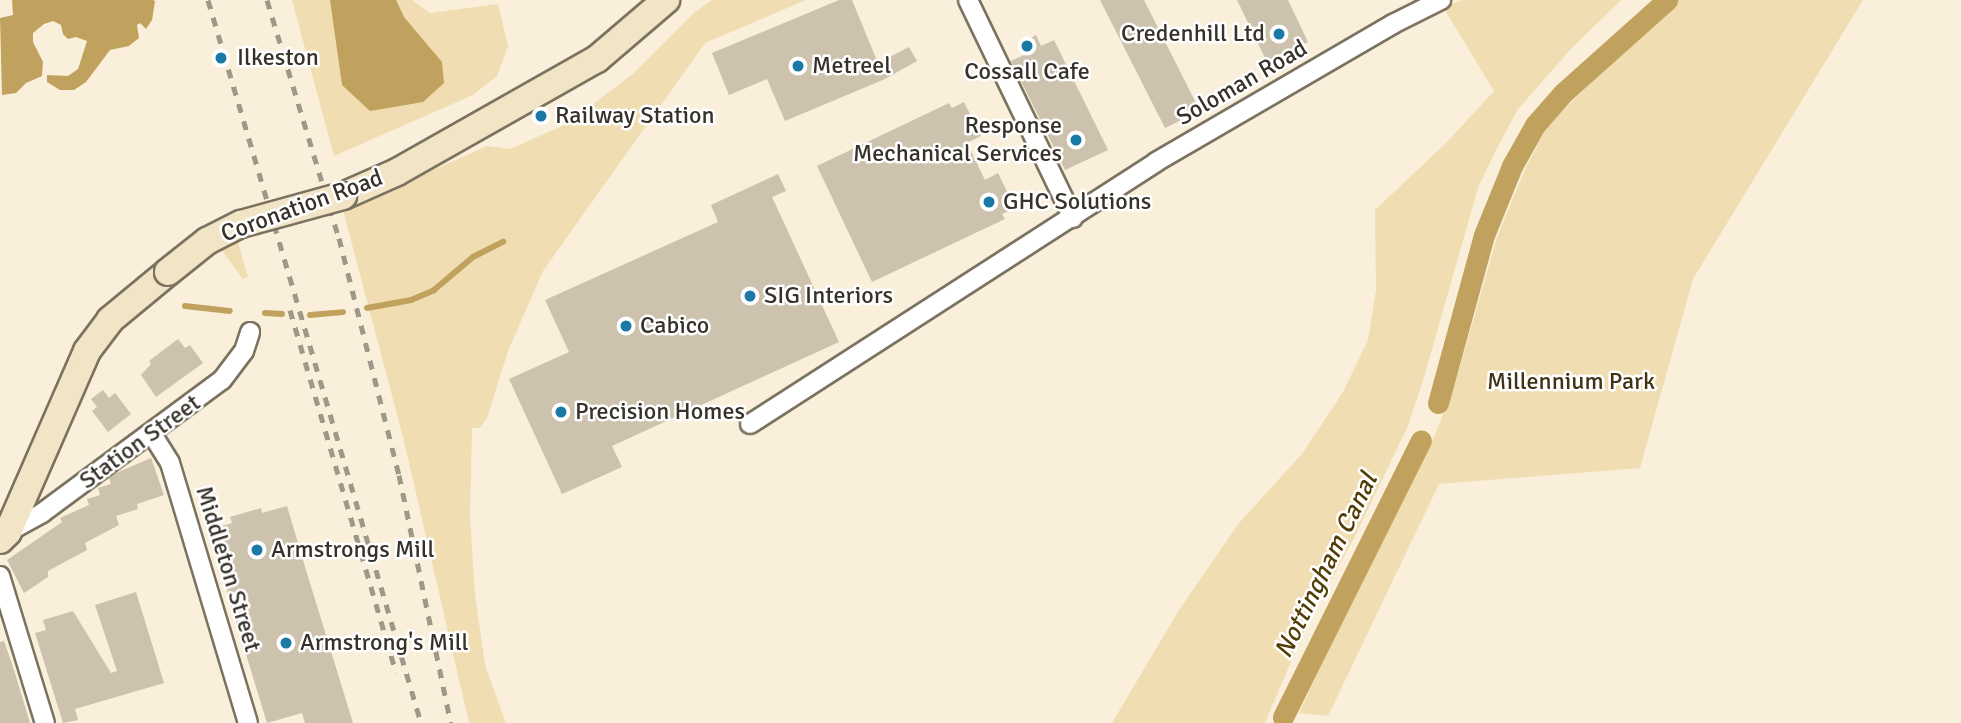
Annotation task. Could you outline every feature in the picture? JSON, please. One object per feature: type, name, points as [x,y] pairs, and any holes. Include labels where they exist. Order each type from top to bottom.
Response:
[{"type":"street","name":"Coronation Road","points":[[633,30],[648,0]]},
{"type":"street","name":"Coronation Road","points":[[27,492],[87,351],[110,320],[207,241],[241,225],[343,196],[397,172],[597,59],[666,0]]},
{"type":"street","points":[[968,0],[1073,218]]},
{"type":"street","name":"Soloman Road","points":[[750,424],[1156,162],[1393,24],[1441,0]]},
{"type":"street","name":"Station Street","points":[[4,536],[42,513],[222,380],[244,351],[250,332]]},
{"type":"street","name":"Middleton Street","points":[[152,434],[170,463],[248,723]]},
{"type":"street","name":"Station Street","points":[[4,536],[27,492]]},
{"type":"street","points":[[0,576],[45,723]]},
{"type":"green space","points":[[292,0],[412,0],[430,13],[498,4],[508,46],[497,76],[473,95],[334,156]]},
{"type":"green space","points":[[712,0],[806,0],[705,43],[543,271],[508,351],[487,418],[480,428],[472,428],[470,517],[475,594],[485,665],[506,723],[469,723],[404,441],[343,210],[487,146],[510,149],[567,124],[634,73],[695,12]]},
{"type":"green space","points":[[1463,0],[1621,0],[1569,51],[1518,109],[1494,154],[1478,188],[1407,428],[1355,536],[1305,629],[1265,723],[1112,723],[1179,610],[1239,523],[1302,454],[1343,392],[1368,340],[1376,290],[1375,210],[1446,143],[1494,91],[1443,7]]},
{"type":"green space","name":"Millennium Park","points":[[1666,0],[1863,0],[1693,279],[1640,468],[1439,484],[1328,716],[1299,713],[1373,554],[1435,435],[1457,377],[1497,237],[1526,167],[1548,125],[1665,10]]},
{"type":"green space","points":[[237,239],[248,277],[243,279],[219,247]]},
{"type":"shaded area","points":[[12,0],[155,1],[152,20],[146,29],[140,23],[137,25],[139,38],[129,46],[110,50],[86,82],[74,90],[60,90],[47,82],[47,75],[68,76],[78,69],[87,41],[76,37],[68,39],[63,34],[61,25],[53,21],[44,24],[33,33],[33,42],[43,62],[42,76],[26,83],[16,93],[2,95],[0,18],[13,15]]},
{"type":"shaded area","points":[[330,0],[396,0],[404,17],[442,62],[444,83],[423,102],[370,111],[342,85]]},
{"type":"building","name":"Metreel","points":[[839,0],[852,0],[878,63],[909,47],[917,61],[885,79],[785,121],[767,79],[729,95],[712,53]]},
{"type":"building","points":[[1100,0],[1144,0],[1200,111],[1165,128]]},
{"type":"building","name":"Credenhill Ltd","points":[[1237,0],[1288,0],[1308,42],[1267,62]]},
{"type":"building","points":[[1036,35],[1041,46],[1054,40],[1108,150],[1065,170],[1011,61],[1026,54],[1021,43]]},
{"type":"building","points":[[964,102],[981,136],[967,143],[985,180],[998,173],[1015,208],[1002,214],[1005,219],[872,282],[817,166],[949,103],[952,108]]},
{"type":"building","points":[[778,174],[786,191],[772,197],[839,342],[612,446],[622,467],[562,494],[509,379],[569,352],[545,300],[718,222],[711,205]]},
{"type":"building","points":[[178,339],[185,348],[190,345],[203,363],[156,397],[141,375],[151,364],[149,361]]},
{"type":"building","points":[[103,390],[109,398],[115,393],[131,414],[108,432],[92,411],[97,407],[91,399]]},
{"type":"building","points":[[151,458],[164,495],[137,504],[138,509],[116,516],[119,525],[85,543],[87,550],[48,571],[48,577],[24,593],[7,560],[62,522],[60,518],[89,505],[87,499],[100,495],[98,488],[111,484],[109,478],[114,474]]},
{"type":"building","name":"Armstrong's Mill","points":[[287,506],[353,723],[305,723],[302,713],[267,723],[208,530],[232,523],[230,517],[261,508],[262,513]]},
{"type":"building","points":[[136,592],[164,683],[75,709],[78,720],[63,723],[35,633],[46,630],[43,620],[73,611],[111,673],[117,671],[95,605]]},
{"type":"building","points":[[4,641],[30,723],[0,723],[0,642]]},
{"type":"waterway","name":"Nottingham Canal","points":[[1438,403],[1484,235],[1512,166],[1535,125],[1563,93],[1667,0]]},
{"type":"waterway","points":[[367,308],[411,300],[434,290],[473,257],[503,242]]},
{"type":"waterway","points":[[185,306],[230,311]]},
{"type":"waterway","points":[[310,315],[343,312]]},
{"type":"waterway","points":[[265,313],[282,314]]},
{"type":"waterway","name":"Nottingham Canal","points":[[1283,717],[1421,440]]},
{"type":"railway","points":[[208,0],[421,723]]},
{"type":"railway","points":[[267,0],[339,238],[399,475],[451,723]]},
{"type":"railway","points":[[290,310],[396,673]]},
{"type":"place","name":"Credenhill Ltd","points":[[1279,34]]},
{"type":"place","name":"Cossall Cafe","points":[[1027,46]]},
{"type":"place","name":"Ilkeston","points":[[221,58]]},
{"type":"place","name":"Metreel","points":[[798,66]]},
{"type":"place","name":"Railway Station","points":[[541,116]]},
{"type":"place","name":"Response Mechanical Services","points":[[1076,140]]},
{"type":"place","name":"GHC Solutions","points":[[989,202]]},
{"type":"place","name":"SIG Interiors","points":[[750,296]]},
{"type":"place","name":"Cabico","points":[[626,326]]},
{"type":"place","name":"Precision Homes","points":[[561,412]]},
{"type":"place","name":"Armstrongs Mill","points":[[257,550]]},
{"type":"place","name":"Armstrong's Mill","points":[[286,643]]}]
